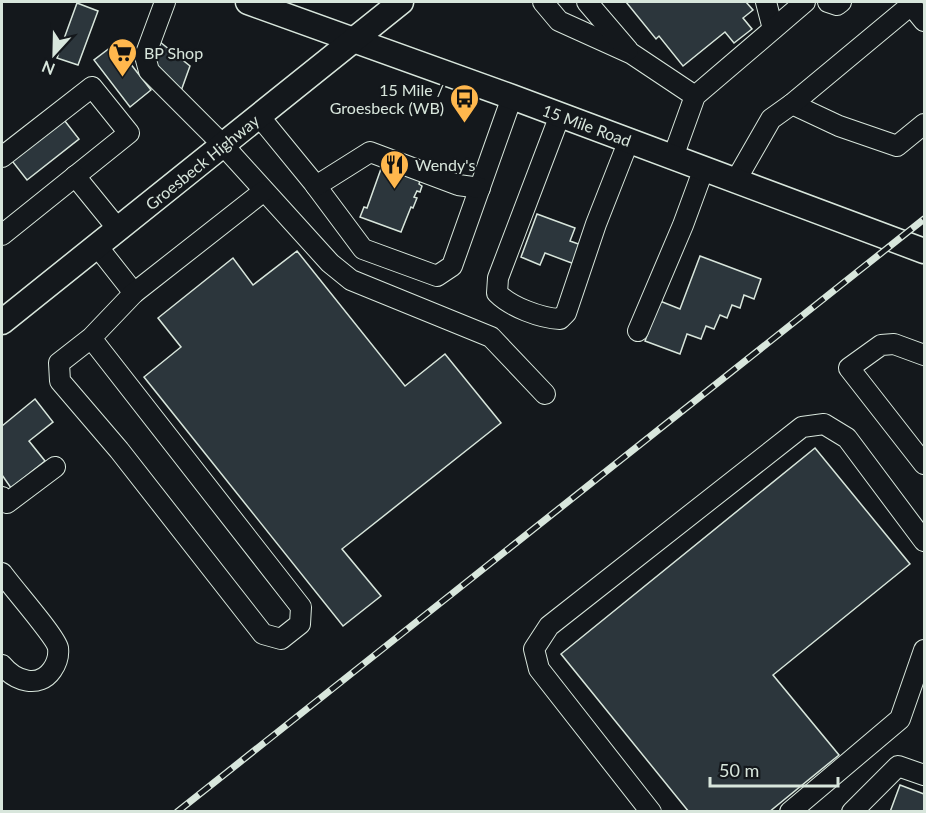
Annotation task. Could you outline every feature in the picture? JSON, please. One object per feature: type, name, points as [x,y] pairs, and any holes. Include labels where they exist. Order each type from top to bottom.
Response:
[{"type":"main road","name":"Groesbeck Highway","points":[[2,321],[401,2]]},
{"type":"main road","name":"15 Mile Road","points":[[256,3],[924,251]]},
{"type":"lane","points":[[165,2],[145,56],[148,71],[223,145],[330,263],[351,280],[491,337],[545,394]]},
{"type":"lane","points":[[543,2],[559,21],[632,54],[695,96]]},
{"type":"lane","points":[[586,2],[632,54]]},
{"type":"lane","points":[[766,2],[773,29]]},
{"type":"lane","points":[[673,157],[695,96],[805,2]]},
{"type":"lane","points":[[828,2],[837,5],[841,2]]},
{"type":"lane","points":[[736,180],[771,119],[792,104],[911,3],[924,21]]},
{"type":"lane","points":[[2,157],[92,87],[129,133],[2,235]]},
{"type":"lane","points":[[259,116],[363,249],[437,276],[453,266],[512,97]]},
{"type":"lane","points":[[792,104],[839,126],[897,147],[924,124]]},
{"type":"lane","points":[[560,115],[497,285],[497,293],[504,301],[548,319],[560,319],[566,313],[596,224],[629,140]]},
{"type":"lane","points":[[316,186],[370,152],[458,185],[480,188]]},
{"type":"lane","points":[[638,331],[683,225],[704,168]]},
{"type":"lane","points":[[75,176],[118,230]]},
{"type":"lane","points":[[91,338],[301,607],[300,624],[281,639],[263,634],[119,450],[60,381],[59,363],[91,338],[134,293],[264,191]]},
{"type":"lane","points":[[97,246],[134,293]]},
{"type":"lane","points":[[924,355],[894,345],[881,345],[849,368],[924,464]]},
{"type":"lane","points":[[651,812],[539,669],[534,649],[549,626],[802,427],[825,424],[847,438],[924,541]]},
{"type":"lane","points":[[2,497],[7,504],[55,467]]},
{"type":"lane","points":[[2,573],[58,646],[57,662],[47,678],[32,682],[15,676],[2,665]]},
{"type":"lane","points":[[790,812],[900,719],[924,650]]},
{"type":"lane","points":[[852,812],[897,766],[924,776]]},
{"type":"building","points":[[626,2],[746,2],[753,10],[743,18],[752,29],[734,43],[725,32],[683,66],[659,36],[656,39]]},
{"type":"building","points":[[77,3],[98,11],[78,65],[57,58]]},
{"type":"building","points":[[160,42],[190,66],[181,91],[150,66]]},
{"type":"building","points":[[115,44],[151,90],[130,107],[94,60]]},
{"type":"building","points":[[61,116],[79,139],[27,180],[9,157]]},
{"type":"building","points":[[382,166],[420,181],[419,184],[422,186],[420,192],[417,191],[414,197],[417,198],[401,232],[360,217],[364,207],[367,208]]},
{"type":"building","points":[[537,214],[575,228],[570,241],[584,246],[577,265],[545,253],[540,265],[521,257]]},
{"type":"building","points":[[297,251],[405,386],[445,354],[501,423],[342,549],[381,596],[343,626],[144,377],[181,347],[158,318],[233,258],[253,285]]},
{"type":"building","points":[[700,256],[761,279],[754,299],[744,295],[740,308],[732,305],[727,318],[720,315],[714,329],[706,326],[701,339],[687,334],[680,354],[645,341],[660,301],[680,309]]},
{"type":"building","points":[[35,399],[53,422],[29,441],[45,461],[11,488],[2,475],[2,426]]},
{"type":"building","points":[[815,448],[910,564],[773,675],[839,755],[769,812],[689,812],[561,654]]},
{"type":"building","points":[[900,785],[924,794],[924,812],[890,812]]},
{"type":"railway","points":[[177,812],[924,219]]},
{"type":"place","name":"BP Shop","points":[[123,78]]},
{"type":"place","name":"15 Mile / Groesbeck (WB)","points":[[465,124]]},
{"type":"place","name":"Wendy's","points":[[394,190]]}]
